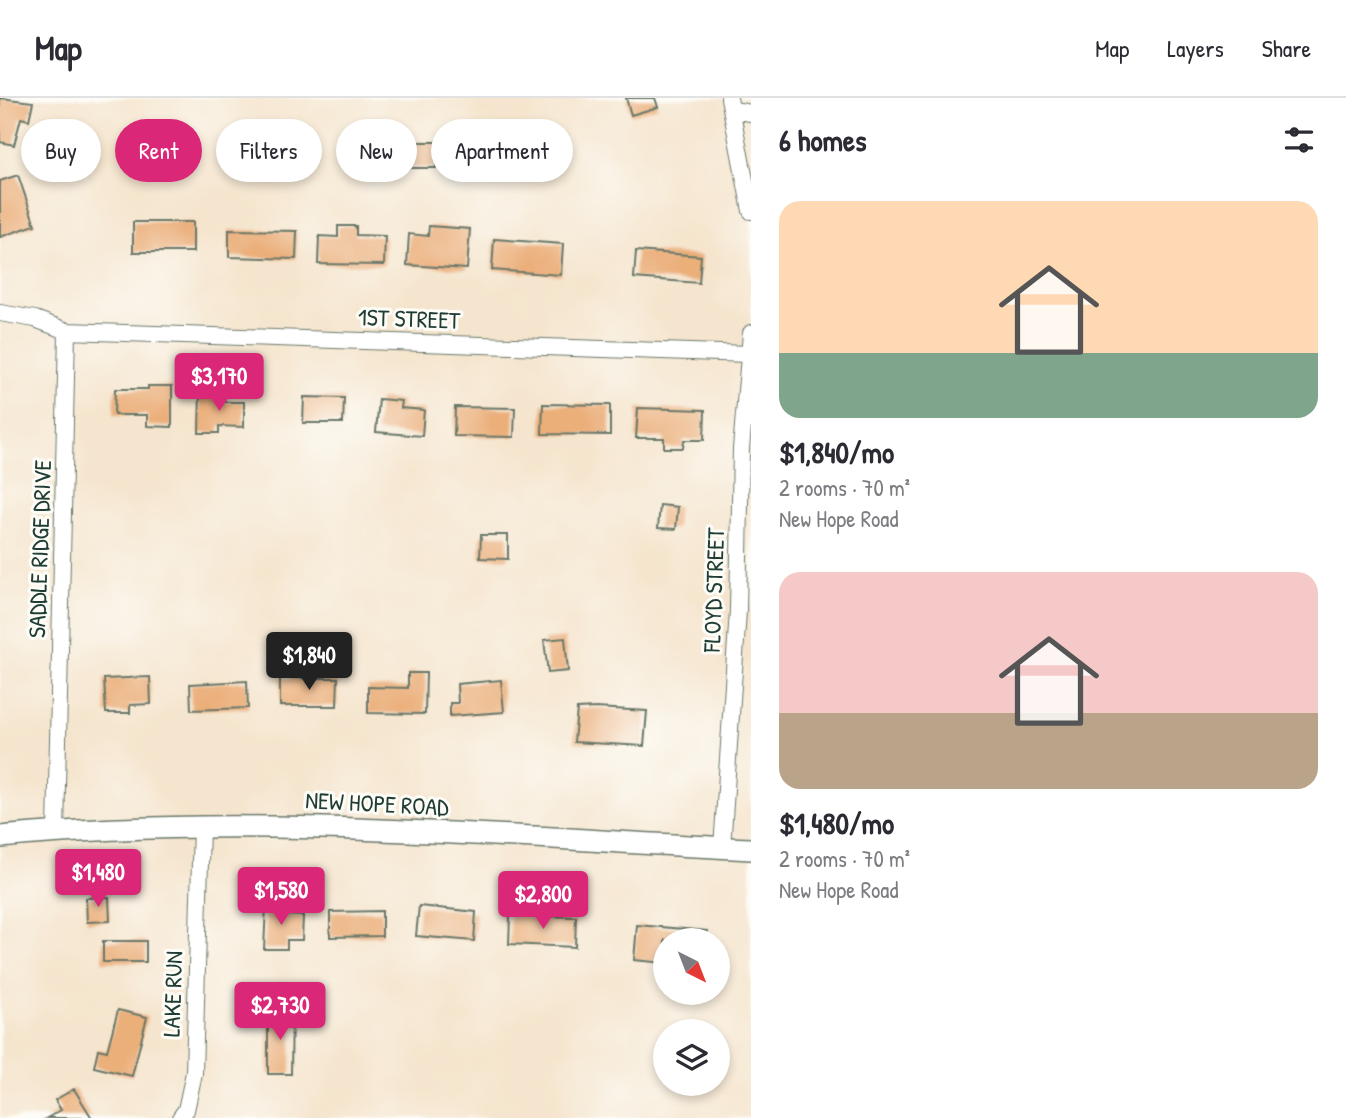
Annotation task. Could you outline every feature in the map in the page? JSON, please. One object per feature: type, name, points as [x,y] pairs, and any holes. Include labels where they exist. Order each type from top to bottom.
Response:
[{"type":"street","points":[[731,104],[751,113]]},
{"type":"street","points":[[731,104],[751,211]]},
{"type":"street","points":[[3,313],[36,319],[67,331]]},
{"type":"street","name":"1ST STREET","points":[[67,331],[749,354]]},
{"type":"street","name":"SADDLE RIDGE DRIVE","points":[[56,832],[67,331]]},
{"type":"street","name":"FLOYD STREET","points":[[722,848],[744,611],[741,449],[751,333]]},
{"type":"street","name":"NEW HOPE ROAD","points":[[0,837],[56,832],[314,826],[751,849]]},
{"type":"street","name":"LAKE RUN","points":[[180,1118],[186,1110],[194,1073],[201,827]]},
{"type":"building","points":[[0,98],[33,102],[29,119],[21,118],[14,145],[0,142]]},
{"type":"building","points":[[626,98],[655,98],[658,107],[631,115]]},
{"type":"building","points":[[417,142],[431,142],[431,168],[417,168]]},
{"type":"building","points":[[18,175],[35,225],[0,237],[0,181]]},
{"type":"building","points":[[133,222],[193,222],[193,252],[133,252]]},
{"type":"building","points":[[338,226],[356,226],[356,235],[385,236],[384,265],[318,264],[319,236],[338,237]]},
{"type":"building","points":[[429,226],[470,229],[467,269],[407,265],[409,234],[428,236]]},
{"type":"building","points":[[229,230],[297,231],[296,259],[229,257]]},
{"type":"building","points":[[494,239],[563,244],[561,275],[492,270]]},
{"type":"building","points":[[636,251],[701,256],[699,283],[634,278]]},
{"type":"building","points":[[148,386],[172,386],[172,427],[147,426],[147,415],[114,415],[115,389],[148,389]]},
{"type":"building","points":[[200,392],[224,393],[224,402],[244,402],[244,427],[219,426],[219,433],[199,433]]},
{"type":"building","points":[[304,397],[344,398],[343,423],[303,423]]},
{"type":"building","points":[[379,399],[402,401],[401,408],[424,410],[422,436],[376,432]]},
{"type":"building","points":[[543,404],[610,405],[610,435],[542,434]]},
{"type":"building","points":[[455,407],[515,408],[514,437],[454,436]]},
{"type":"building","points":[[638,408],[705,410],[704,440],[684,440],[683,448],[664,448],[664,438],[636,438]]},
{"type":"building","points":[[660,505],[678,507],[676,529],[658,528]]},
{"type":"building","points":[[481,535],[508,535],[508,559],[480,558]]},
{"type":"building","points":[[565,638],[568,671],[548,673],[544,640]]},
{"type":"building","points":[[408,673],[426,673],[425,714],[368,713],[368,687],[408,688]]},
{"type":"building","points":[[150,677],[151,704],[130,705],[130,713],[106,713],[104,679]]},
{"type":"building","points":[[280,678],[338,678],[337,706],[280,706]]},
{"type":"building","points":[[501,680],[504,712],[450,716],[450,703],[458,703],[457,684]]},
{"type":"building","points":[[247,681],[248,708],[191,710],[190,684]]},
{"type":"building","points":[[577,709],[647,711],[644,746],[574,742]]},
{"type":"building","points":[[109,897],[110,921],[87,922],[86,898]]},
{"type":"building","points":[[266,905],[289,906],[288,915],[303,916],[302,940],[287,940],[287,949],[264,949]]},
{"type":"building","points":[[419,906],[476,912],[474,941],[416,936]]},
{"type":"building","points":[[382,911],[382,936],[330,937],[330,912]]},
{"type":"building","points":[[510,915],[576,917],[575,947],[509,944]]},
{"type":"building","points":[[637,925],[672,928],[653,928],[653,962],[634,960]]},
{"type":"building","points":[[103,941],[146,941],[146,962],[103,962]]},
{"type":"building","points":[[292,1009],[291,1074],[268,1074],[268,1010]]},
{"type":"building","points":[[118,1010],[147,1017],[132,1076],[94,1067],[98,1049],[107,1051]]},
{"type":"building","points":[[74,1089],[92,1118],[47,1118],[61,1110],[55,1100]]}]
